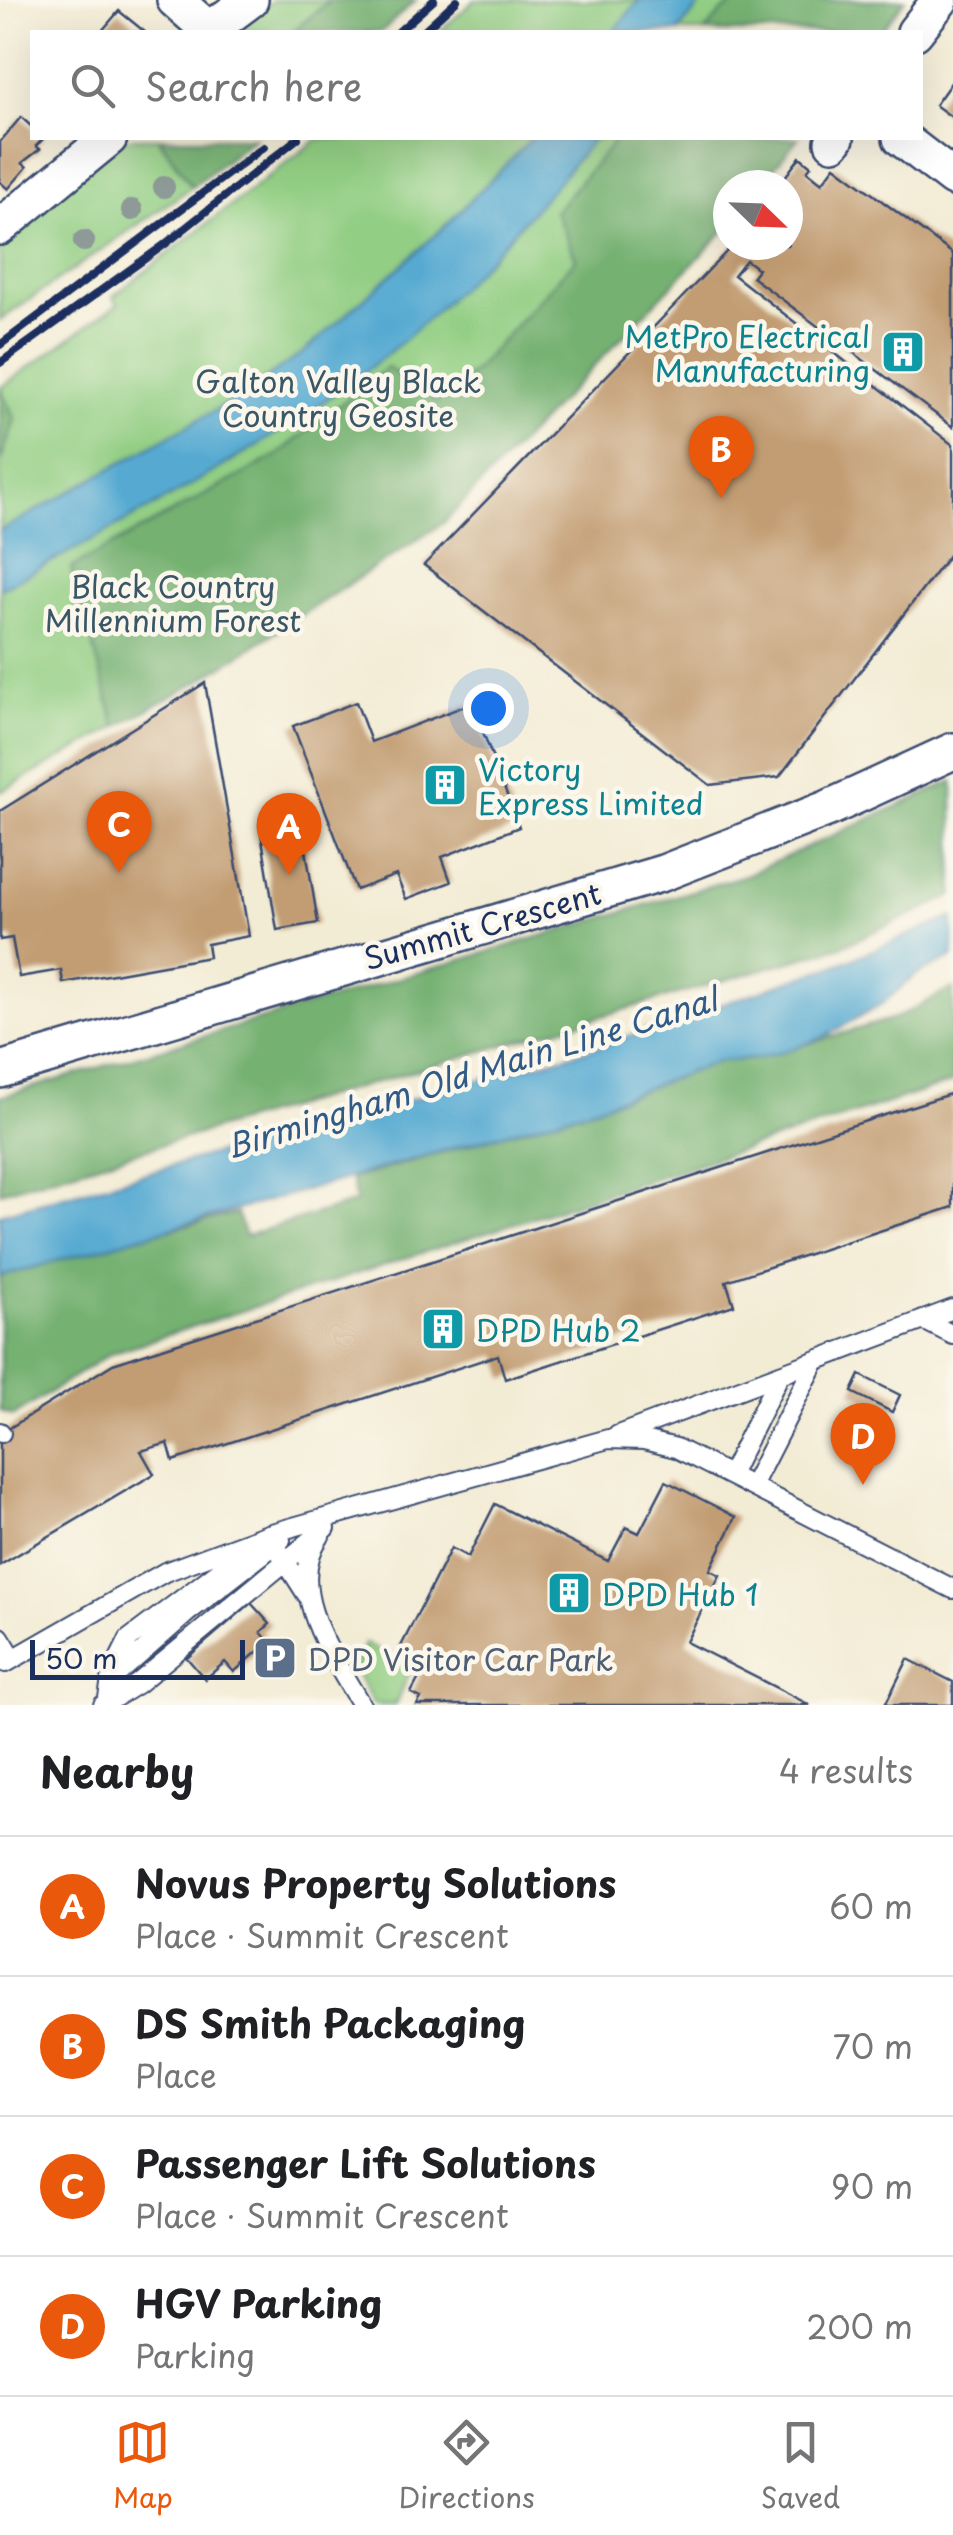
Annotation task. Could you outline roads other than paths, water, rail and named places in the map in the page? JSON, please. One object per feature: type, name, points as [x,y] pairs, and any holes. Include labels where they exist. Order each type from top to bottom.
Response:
[{"type":"street","points":[[176,0],[207,30]]},
{"type":"street","points":[[209,30],[250,0]]},
{"type":"street","points":[[917,30],[940,0]]},
{"type":"street","points":[[0,227],[107,140]]},
{"type":"street","points":[[904,140],[953,178]]},
{"type":"street","name":"Summit Crescent","points":[[0,1070],[663,872],[830,808],[953,751]]},
{"type":"lane","points":[[107,1694],[138,1684],[303,1523],[608,1439],[951,1311]]},
{"type":"lane","points":[[923,1320],[953,1336]]},
{"type":"lane","points":[[752,1486],[816,1361]]},
{"type":"lane","points":[[730,1475],[780,1374]]},
{"type":"lane","points":[[608,1439],[644,1440],[676,1448],[953,1590]]},
{"type":"lane","points":[[0,1637],[6,1658],[165,1572],[276,1547],[326,1528],[350,1509]]},
{"type":"lane","points":[[307,1594],[306,1567],[326,1528]]},
{"type":"lane","points":[[276,1547],[307,1594],[361,1705]]},
{"type":"lane","points":[[107,1694],[128,1639],[276,1547]]},
{"type":"water","points":[[639,0],[704,0],[680,30],[615,30]]},
{"type":"water","points":[[530,140],[592,140],[451,297],[354,380],[225,465],[0,589],[0,531],[242,395],[305,351],[441,230]]},
{"type":"water","points":[[953,917],[953,957],[916,975],[883,1003],[822,1038],[756,1059],[719,1061],[597,1107],[0,1277],[0,1214],[594,1048],[839,964]]},
{"type":"railway","points":[[400,30],[434,0]]},
{"type":"railway","points":[[424,30],[457,0]]},
{"type":"railway","points":[[0,363],[164,245],[295,140]]},
{"type":"railway","points":[[0,345],[264,147]]},
{"type":"place","name":"MetPro Electrical Manufacturing","points":[[903,352]]},
{"type":"place","name":"DS Smith Packaging","points":[[721,498]]},
{"type":"place","name":"Victory Express Limited","points":[[445,785]]},
{"type":"place","name":"Passenger Lift Solutions","points":[[119,873]]},
{"type":"place","name":"Novus Property Solutions","points":[[289,875]]},
{"type":"place","name":"DPD Hub 2","points":[[443,1329]]},
{"type":"place","name":"HGV Parking","points":[[863,1485]]},
{"type":"place","name":"DPD Hub 1","points":[[569,1593]]},
{"type":"place","name":"DPD Visitor Car Park","points":[[275,1658]]},
{"type":"park label","name":"Galton Valley Black Country Geosite","points":[[338,397]]},
{"type":"park label","name":"Black Country Millennium Forest","points":[[173,602]]},
{"type":"water label","name":"Birmingham Old Main Line Canal","points":[[471,1072]]}]
